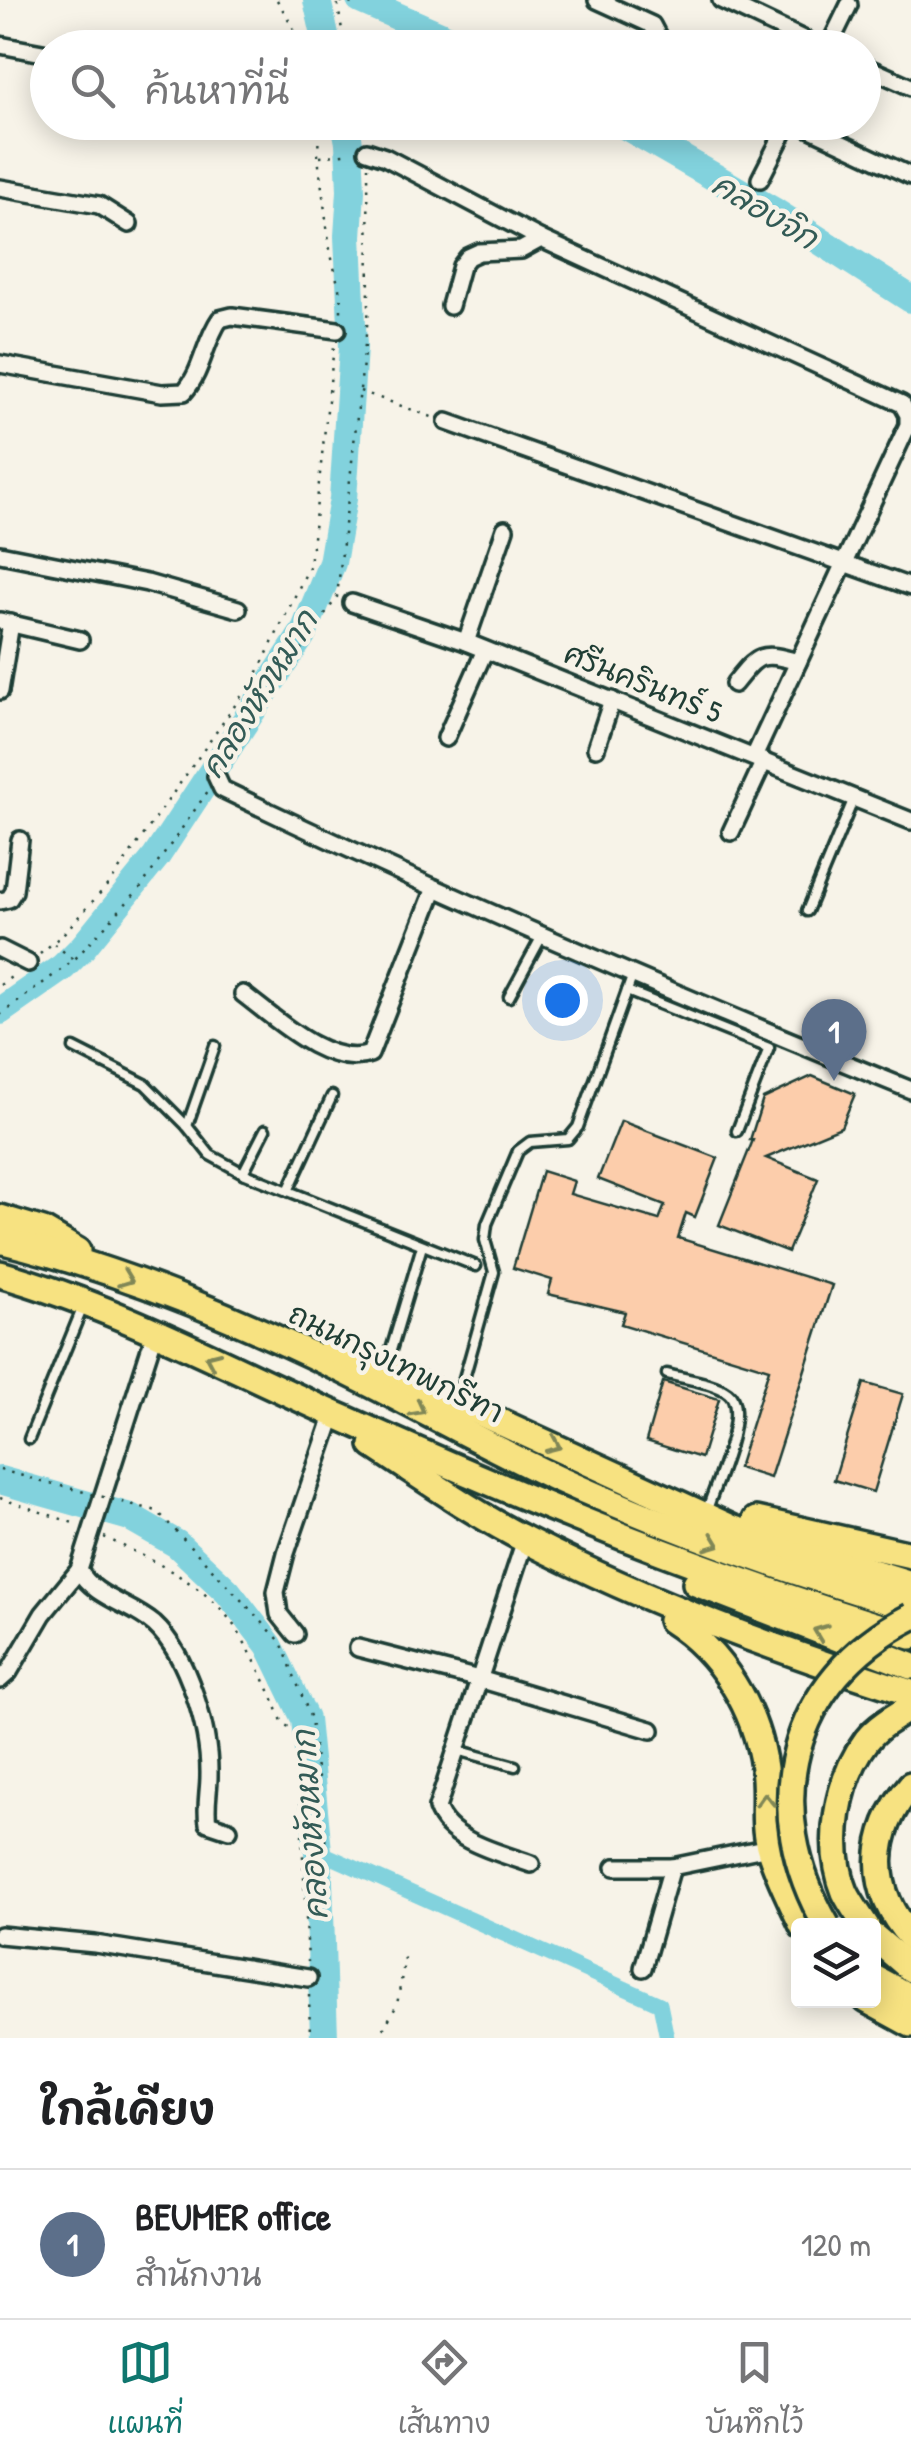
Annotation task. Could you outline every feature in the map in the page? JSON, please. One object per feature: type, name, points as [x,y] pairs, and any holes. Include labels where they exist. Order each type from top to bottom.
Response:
[{"type":"main road","points":[[0,1218],[44,1230],[75,1248],[84,1263]]},
{"type":"main road","name":"ถนนกรุงเทพกรีฑา","points":[[0,1240],[84,1263],[236,1320],[754,1573]]},
{"type":"main road","points":[[0,1274],[82,1300],[527,1500],[628,1556],[911,1666]]},
{"type":"main road","points":[[0,1292],[59,1305],[82,1300]]},
{"type":"main road","points":[[236,1320],[384,1370],[734,1529],[911,1584]]},
{"type":"main road","points":[[301,1399],[525,1540],[702,1620],[911,1693]]},
{"type":"main road","points":[[642,1485],[773,1525],[911,1555]]},
{"type":"main road","points":[[527,1500],[754,1573],[911,1636]]},
{"type":"main road","points":[[579,1566],[696,1636],[728,1673],[747,1711],[764,1766],[769,1847],[800,1918]]},
{"type":"main road","points":[[754,1573],[911,1608]]},
{"type":"main road","points":[[822,1918],[795,1854],[789,1803],[795,1752],[812,1708],[842,1666],[886,1630],[911,1617]]},
{"type":"main road","points":[[861,1918],[845,1891],[835,1842],[842,1790],[867,1741],[891,1718],[911,1707]]},
{"type":"main road","points":[[911,1785],[882,1832],[880,1874],[891,1915],[911,1937]]},
{"type":"main road","points":[[881,1942],[911,1969]]},
{"type":"main road","points":[[881,1982],[911,1998]]},
{"type":"main road","points":[[881,2007],[911,2024]]},
{"type":"street","points":[[597,0],[652,24],[655,30]]},
{"type":"street","points":[[721,0],[786,30]]},
{"type":"street","points":[[835,30],[849,5]]},
{"type":"street","points":[[0,45],[30,51]]},
{"type":"street","points":[[881,74],[911,87]]},
{"type":"street","points":[[760,179],[783,140]]},
{"type":"street","points":[[832,140],[911,176]]},
{"type":"street","points":[[362,152],[385,157],[541,239],[902,404],[908,415],[908,426],[798,662],[730,832]]},
{"type":"street","points":[[0,188],[90,202],[129,224]]},
{"type":"street","points":[[450,306],[461,266],[468,257],[479,252],[521,250],[541,239]]},
{"type":"street","points":[[0,364],[162,393],[184,392],[195,380],[220,319],[232,316],[336,330]]},
{"type":"street","points":[[448,422],[842,564],[910,584]]},
{"type":"street","points":[[466,642],[505,529]]},
{"type":"street","points":[[0,554],[147,583],[238,609]]},
{"type":"street","name":"ศรีนครินทร์ 5","points":[[352,602],[466,642],[911,821]]},
{"type":"street","points":[[0,692],[6,622],[80,640]]},
{"type":"street","points":[[446,738],[485,650]]},
{"type":"street","points":[[734,684],[758,656],[768,654],[798,662]]},
{"type":"street","points":[[596,748],[612,700]]},
{"type":"street","points":[[216,776],[222,789],[542,936],[630,984],[911,1090]]},
{"type":"street","points":[[0,901],[9,899],[14,890],[20,840]]},
{"type":"street","points":[[244,994],[301,1038],[346,1058],[370,1054],[435,888]]},
{"type":"street","points":[[0,949],[28,963]]},
{"type":"street","points":[[0,1680],[9,1672],[42,1614],[79,1570],[155,1333]]},
{"type":"street","points":[[295,1634],[279,1614],[276,1592],[332,1419]]},
{"type":"street","points":[[525,1540],[436,1808],[450,1828],[475,1843],[531,1864]]},
{"type":"street","points":[[79,1570],[97,1590],[154,1625],[172,1646],[204,1728],[210,1773],[208,1823],[229,1830]]},
{"type":"street","points":[[358,1648],[650,1730]]},
{"type":"street","points":[[616,1867],[672,1867],[769,1847]]},
{"type":"street","points":[[643,1968],[672,1867]]},
{"type":"street","points":[[0,1935],[95,1944],[308,1978]]},
{"type":"lane","points":[[807,911],[854,798]]},
{"type":"lane","points":[[509,997],[542,936]]},
{"type":"lane","points":[[457,1402],[494,1272],[485,1240],[487,1224],[518,1151],[530,1142],[568,1139],[578,1126],[630,984],[768,1048],[737,1131]]},
{"type":"lane","points":[[187,1126],[215,1046]]},
{"type":"lane","points":[[74,1048],[145,1084],[210,1155],[244,1173],[476,1266]]},
{"type":"lane","points":[[288,1190],[332,1096]]},
{"type":"lane","points":[[244,1173],[266,1130]]},
{"type":"lane","points":[[384,1370],[422,1246]]},
{"type":"lane","points":[[29,1438],[82,1300]]},
{"type":"lane","points":[[667,1374],[727,1392],[736,1403],[736,1422],[708,1506]]},
{"type":"lane","points":[[456,1750],[515,1766]]},
{"type":"path","points":[[277,0],[294,30]]},
{"type":"path","points":[[343,30],[337,0],[351,3]]},
{"type":"path","points":[[0,986],[53,943],[112,880],[257,674],[310,564],[342,297],[330,250],[319,140]]},
{"type":"path","points":[[0,1015],[74,960],[141,887],[337,597],[368,308],[370,196],[361,140]]},
{"type":"path","points":[[320,156],[362,152]]},
{"type":"path","points":[[358,390],[448,422]]},
{"type":"path","points":[[53,943],[74,960]]},
{"type":"path","points":[[0,1470],[157,1511],[281,1642],[312,1719],[326,1847]]},
{"type":"path","points":[[0,1498],[88,1529]]},
{"type":"path","points":[[100,1535],[189,1582],[220,1607],[283,1724],[297,1731],[310,2038]]},
{"type":"path","points":[[378,2038],[396,2005],[406,1950]]},
{"type":"building","points":[[812,1076],[855,1094],[841,1127],[766,1158],[818,1179],[788,1252],[719,1225],[753,1140],[763,1099]]},
{"type":"building","points":[[621,1121],[718,1158],[695,1217],[686,1213],[678,1238],[832,1285],[770,1478],[738,1468],[769,1369],[621,1324],[625,1312],[548,1294],[552,1280],[513,1268],[542,1171],[574,1181],[570,1194],[659,1220],[665,1205],[598,1179]]},
{"type":"building","points":[[663,1382],[719,1399],[701,1458],[646,1441]]},
{"type":"building","points":[[864,1383],[903,1394],[873,1492],[834,1480]]},
{"type":"waterway","name":"คลองหัวหมาก","points":[[317,0],[324,30]]},
{"type":"waterway","name":"คลองจิก","points":[[360,0],[429,30]]},
{"type":"waterway","name":"คลองหัวหมาก","points":[[0,1011],[63,967],[156,857],[304,632],[332,563],[343,499],[353,347],[348,140]]},
{"type":"waterway","name":"คลองจิก","points":[[650,140],[775,212],[911,299]]},
{"type":"waterway","name":"คลองหัวหมาก","points":[[0,1480],[130,1517],[177,1544],[228,1592],[269,1645],[305,1719],[318,1851],[324,2038]]},
{"type":"waterway","points":[[318,1851],[660,2004],[667,2038]]},
{"type":"place","name":"BEUMER office","points":[[834,1081]]}]
